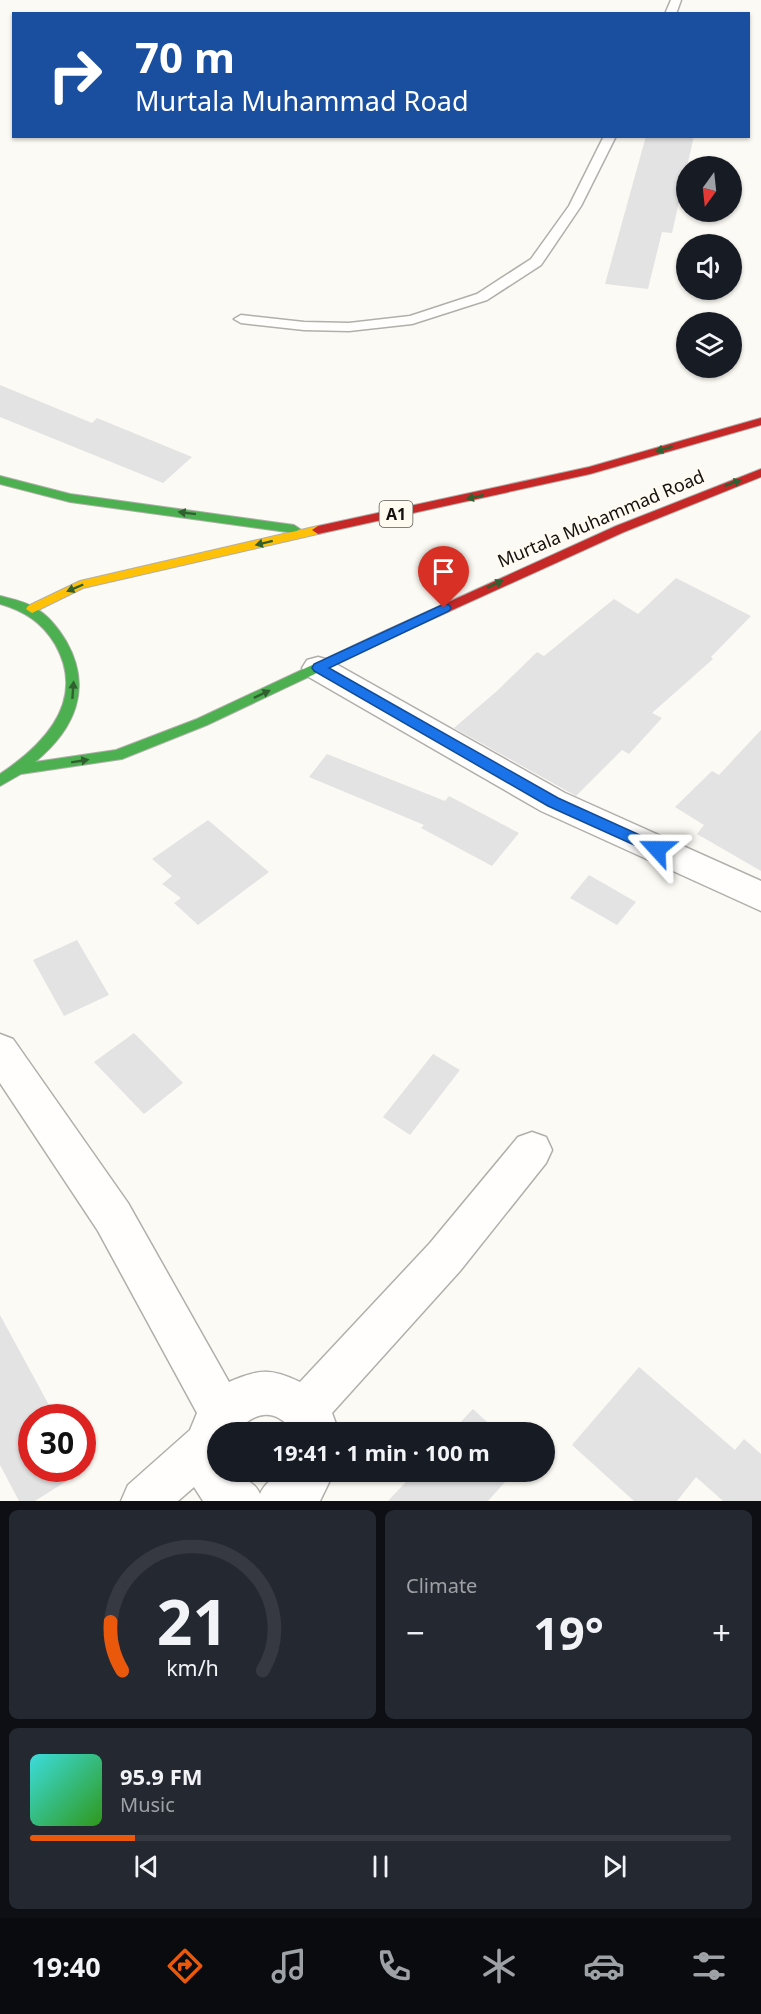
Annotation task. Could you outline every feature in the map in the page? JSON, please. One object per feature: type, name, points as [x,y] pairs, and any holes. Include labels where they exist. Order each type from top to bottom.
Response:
[{"type":"highway","name":"Murtala Muhammad Road","points":[[32,609],[80,585],[590,470],[761,421]]},
{"type":"highway","name":"Murtala Muhammad Road","points":[[22,769],[117,755],[202,722],[544,561],[698,496],[761,473]]},
{"type":"highway","points":[[0,480],[68,500],[116,508],[193,514],[308,532]]},
{"type":"highway","points":[[0,600],[32,609],[62,640],[74,670],[72,704],[54,738],[22,769],[0,781]]},
{"type":"street","points":[[318,668],[553,802],[761,897]]},
{"type":"street","points":[[0,1051],[113,1217],[211,1422]]},
{"type":"street","points":[[220,1422],[240,1397],[263,1391],[285,1395],[311,1421],[532,1150]]},
{"type":"street","points":[[144,1501],[207,1436]]},
{"type":"street","points":[[218,1482],[224,1492],[240,1501]]},
{"type":"street","points":[[280,1501],[293,1496],[306,1482]]},
{"type":"lane","points":[[241,319],[304,326],[349,327],[412,320],[482,297],[536,262],[575,206],[609,138]]},
{"type":"building","points":[[645,138],[694,138],[689,156],[676,156],[676,215],[672,233],[662,232],[648,289],[605,284]]},
{"type":"building","points":[[0,385],[92,423],[97,418],[192,457],[163,483],[0,417]]},
{"type":"building","points":[[676,578],[751,616],[711,657],[713,659],[652,713],[662,718],[629,754],[622,750],[576,796],[454,728],[537,652],[544,656],[614,599],[638,614]]},
{"type":"building","points":[[761,730],[761,871],[697,834],[704,825],[675,807],[712,771],[719,775]]},
{"type":"building","points":[[327,754],[445,801],[449,796],[519,833],[492,866],[421,828],[424,825],[309,777]]},
{"type":"building","points":[[208,820],[269,872],[198,925],[174,903],[181,898],[162,884],[172,876],[152,859]]},
{"type":"building","points":[[589,875],[636,902],[617,925],[570,898]]},
{"type":"building","points":[[77,940],[109,995],[64,1016],[33,960]]},
{"type":"building","points":[[134,1033],[183,1083],[144,1114],[94,1062]]},
{"type":"building","points":[[433,1054],[460,1070],[410,1135],[383,1117]]},
{"type":"building","points":[[0,1315],[48,1404],[18,1404],[18,1482],[65,1482],[35,1501],[19,1501],[0,1465]]},
{"type":"building","points":[[639,1367],[735,1450],[744,1439],[761,1454],[761,1501],[723,1501],[696,1477],[677,1501],[634,1501],[572,1445]]},
{"type":"building","points":[[473,1409],[487,1422],[461,1422]]},
{"type":"building","points":[[406,1482],[505,1482],[488,1501],[388,1501]]},
{"type":"traffic: fast","points":[[0,480],[70,498],[294,529]]},
{"type":"traffic: fast","points":[[0,600],[26,608],[43,621],[56,636],[69,658],[74,679],[72,699],[64,719],[52,737],[19,768],[0,781]]},
{"type":"traffic: fast","points":[[22,769],[117,755],[202,722],[391,633]]},
{"type":"traffic: slow","points":[[32,609],[80,585],[318,530]]},
{"type":"traffic: jam","points":[[318,530],[590,470],[761,421]]},
{"type":"traffic: jam","points":[[391,633],[620,529],[761,473]]},
{"type":"route","points":[[444,608],[318,668],[553,802],[657,849]]}]
